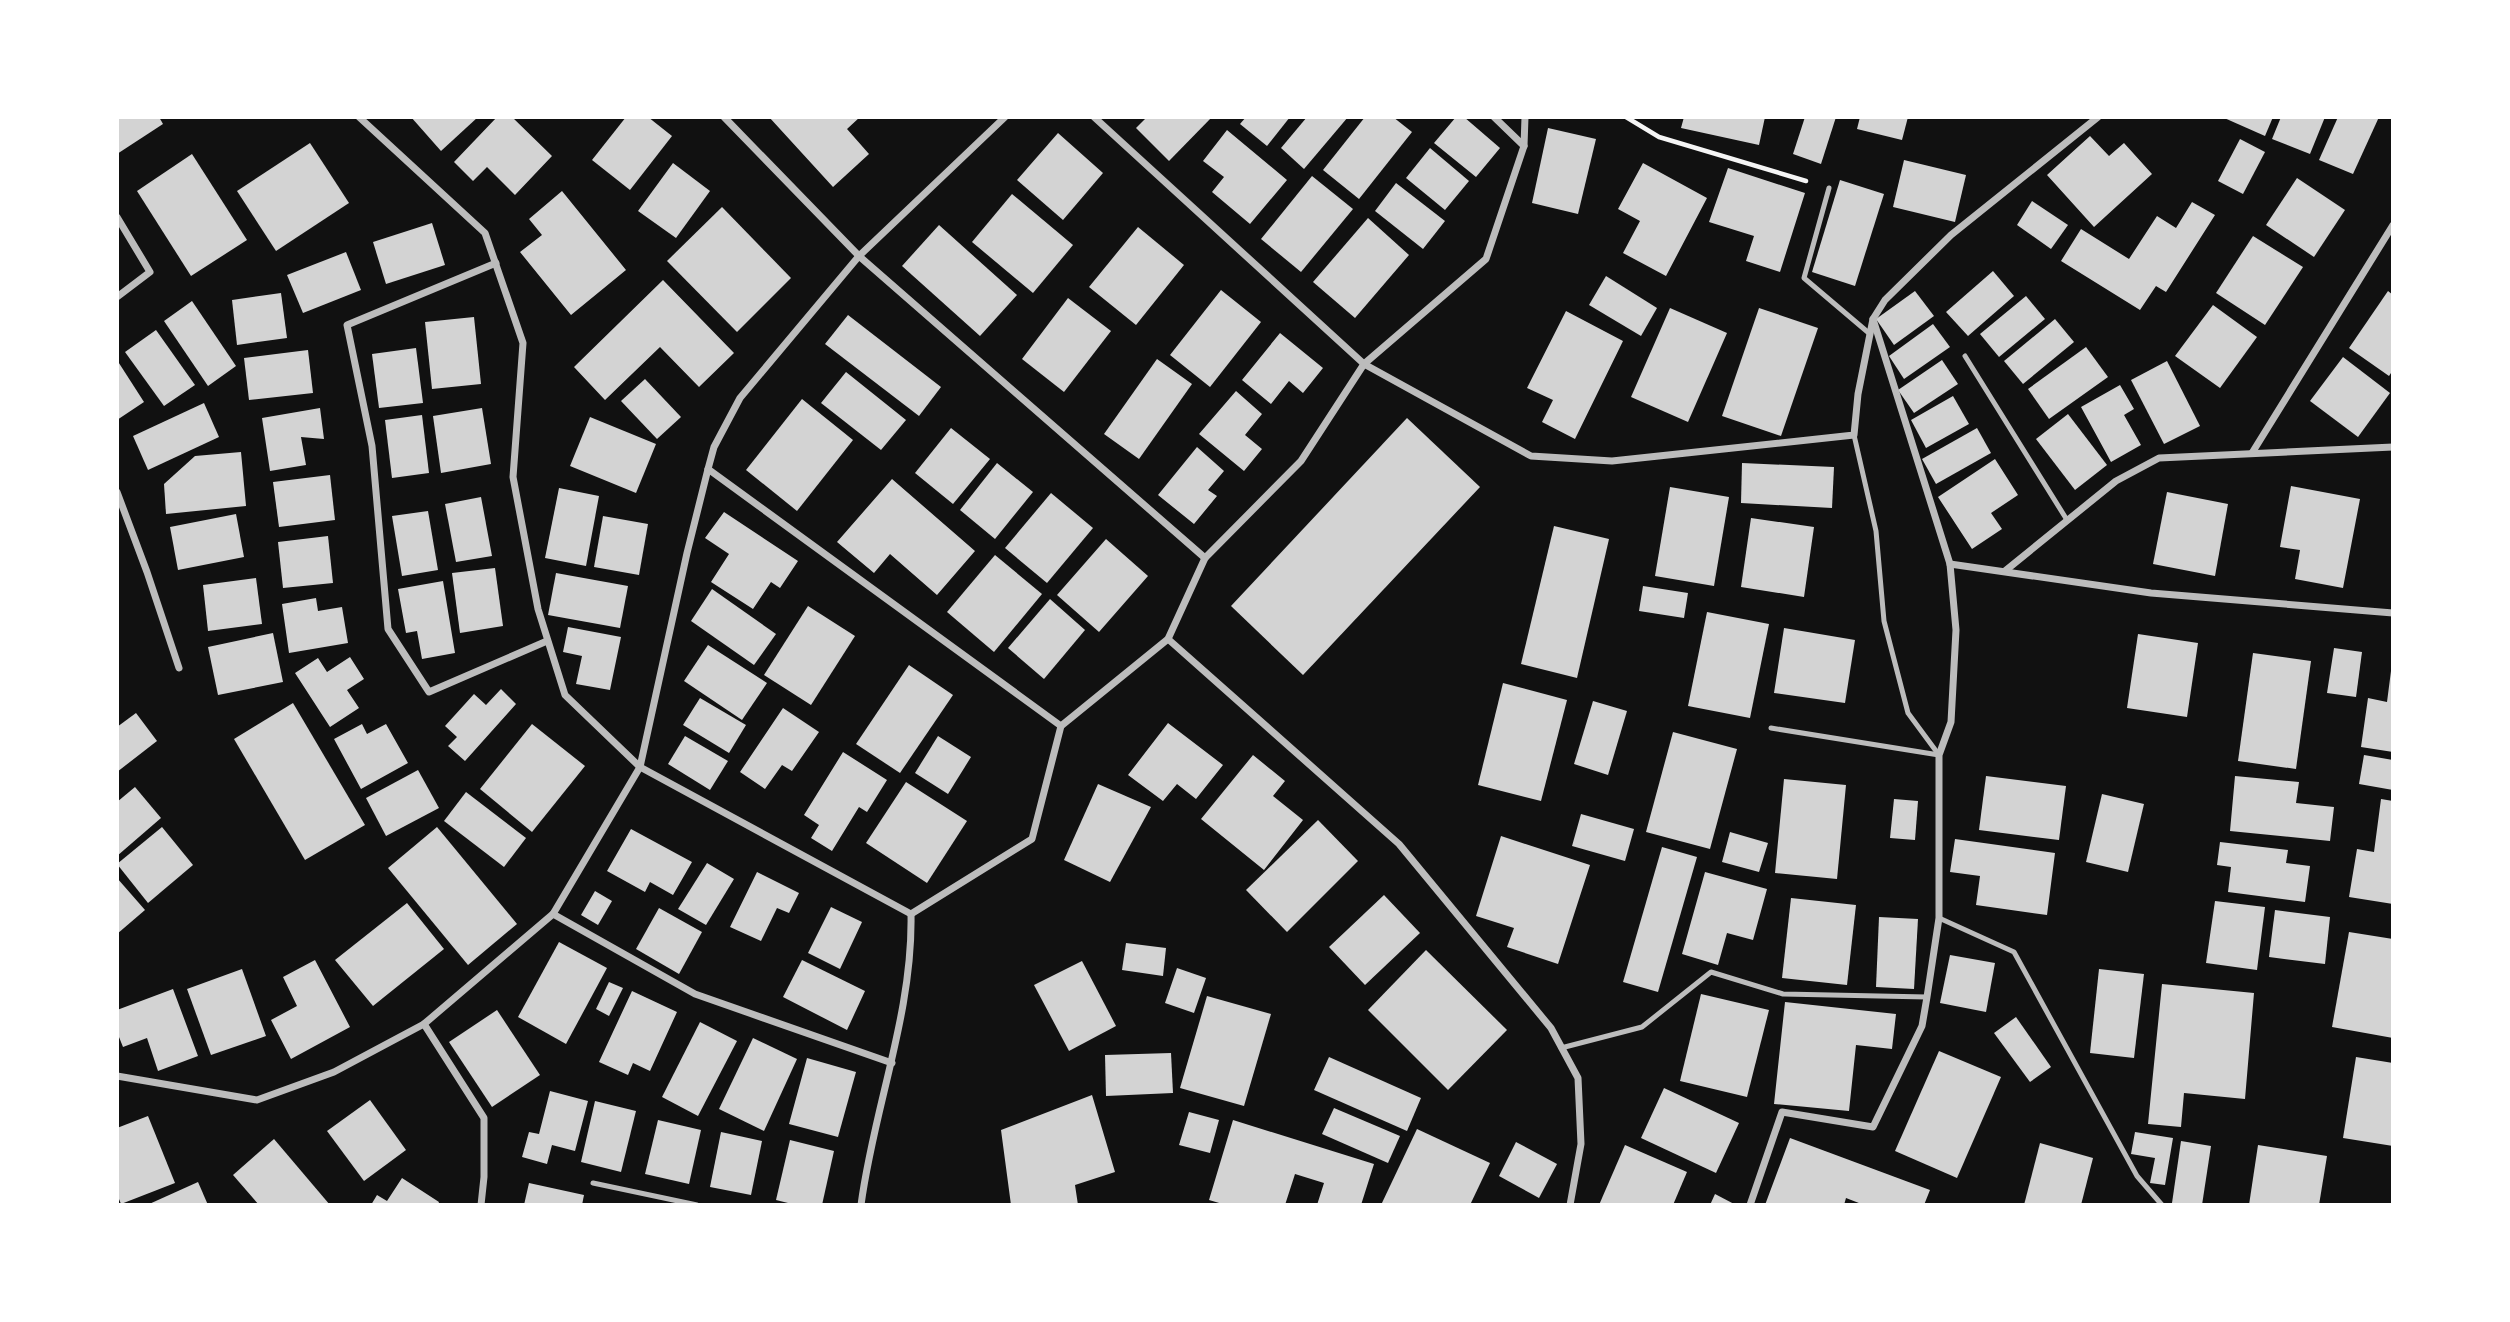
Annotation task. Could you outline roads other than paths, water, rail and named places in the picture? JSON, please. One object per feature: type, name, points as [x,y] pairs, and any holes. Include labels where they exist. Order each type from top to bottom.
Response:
[{"type":"street","points":[[359,117],[485,233],[496,263],[523,344],[513,477],[538,609],[565,695],[640,767],[911,914]]},
{"type":"street","points":[[724,117],[859,256],[1205,558]]},
{"type":"street","points":[[117,1076],[257,1100],[334,1072],[424,1024],[553,914],[640,767],[708,469],[714,447],[740,398],[859,256],[1004,117]]},
{"type":"street","points":[[1094,117],[1364,364],[1531,456],[1612,461],[1854,435],[1858,394],[1873,319],[1885,300],[1951,235],[2098,117]]},
{"type":"street","points":[[1494,117],[1524,146]]},
{"type":"street","points":[[911,914],[1032,839],[1061,726],[1168,639],[1205,558],[1301,461],[1364,364],[1486,259],[1524,146],[1525,117]]},
{"type":"street","points":[[117,217],[150,272],[117,297]]},
{"type":"street","points":[[2252,453],[2393,225]]},
{"type":"street","points":[[496,263],[347,326],[372,446],[388,629],[429,692],[547,641]]},
{"type":"street","points":[[1750,1205],[1782,1112],[1873,1127],[1922,1026],[1939,918],[1939,755],[1951,722],[1956,630],[1950,564],[1873,319]]},
{"type":"street","points":[[2005,571],[2116,481],[2159,458],[2393,447]]},
{"type":"street","points":[[708,469],[1061,726]]},
{"type":"street","points":[[117,492],[179,668]]},
{"type":"street","points":[[1950,564],[2151,593],[2393,613]]},
{"type":"street","points":[[1168,639],[1399,844],[1551,1028],[1578,1078],[1581,1144],[1570,1205]]},
{"type":"street","points":[[553,914],[695,994],[892,1063]]},
{"type":"street","points":[[861,1205],[866,1167],[892,1063],[911,950],[911,914]]},
{"type":"street","points":[[424,1024],[484,1118],[481,1205]]},
{"type":"lane","points":[[1829,188],[1804,278],[1870,334]]},
{"type":"lane","points":[[1965,356],[2067,520]]},
{"type":"lane","points":[[1854,435],[1876,531],[1884,621],[1908,713],[1939,755]]},
{"type":"lane","points":[[1771,727],[1939,755]]},
{"type":"lane","points":[[1939,918],[2014,952],[2137,1175],[2162,1205]]},
{"type":"lane","points":[[1561,1048],[1642,1027],[1711,972],[1783,994],[1927,997]]},
{"type":"lane","points":[[593,1183],[696,1205]]}]
